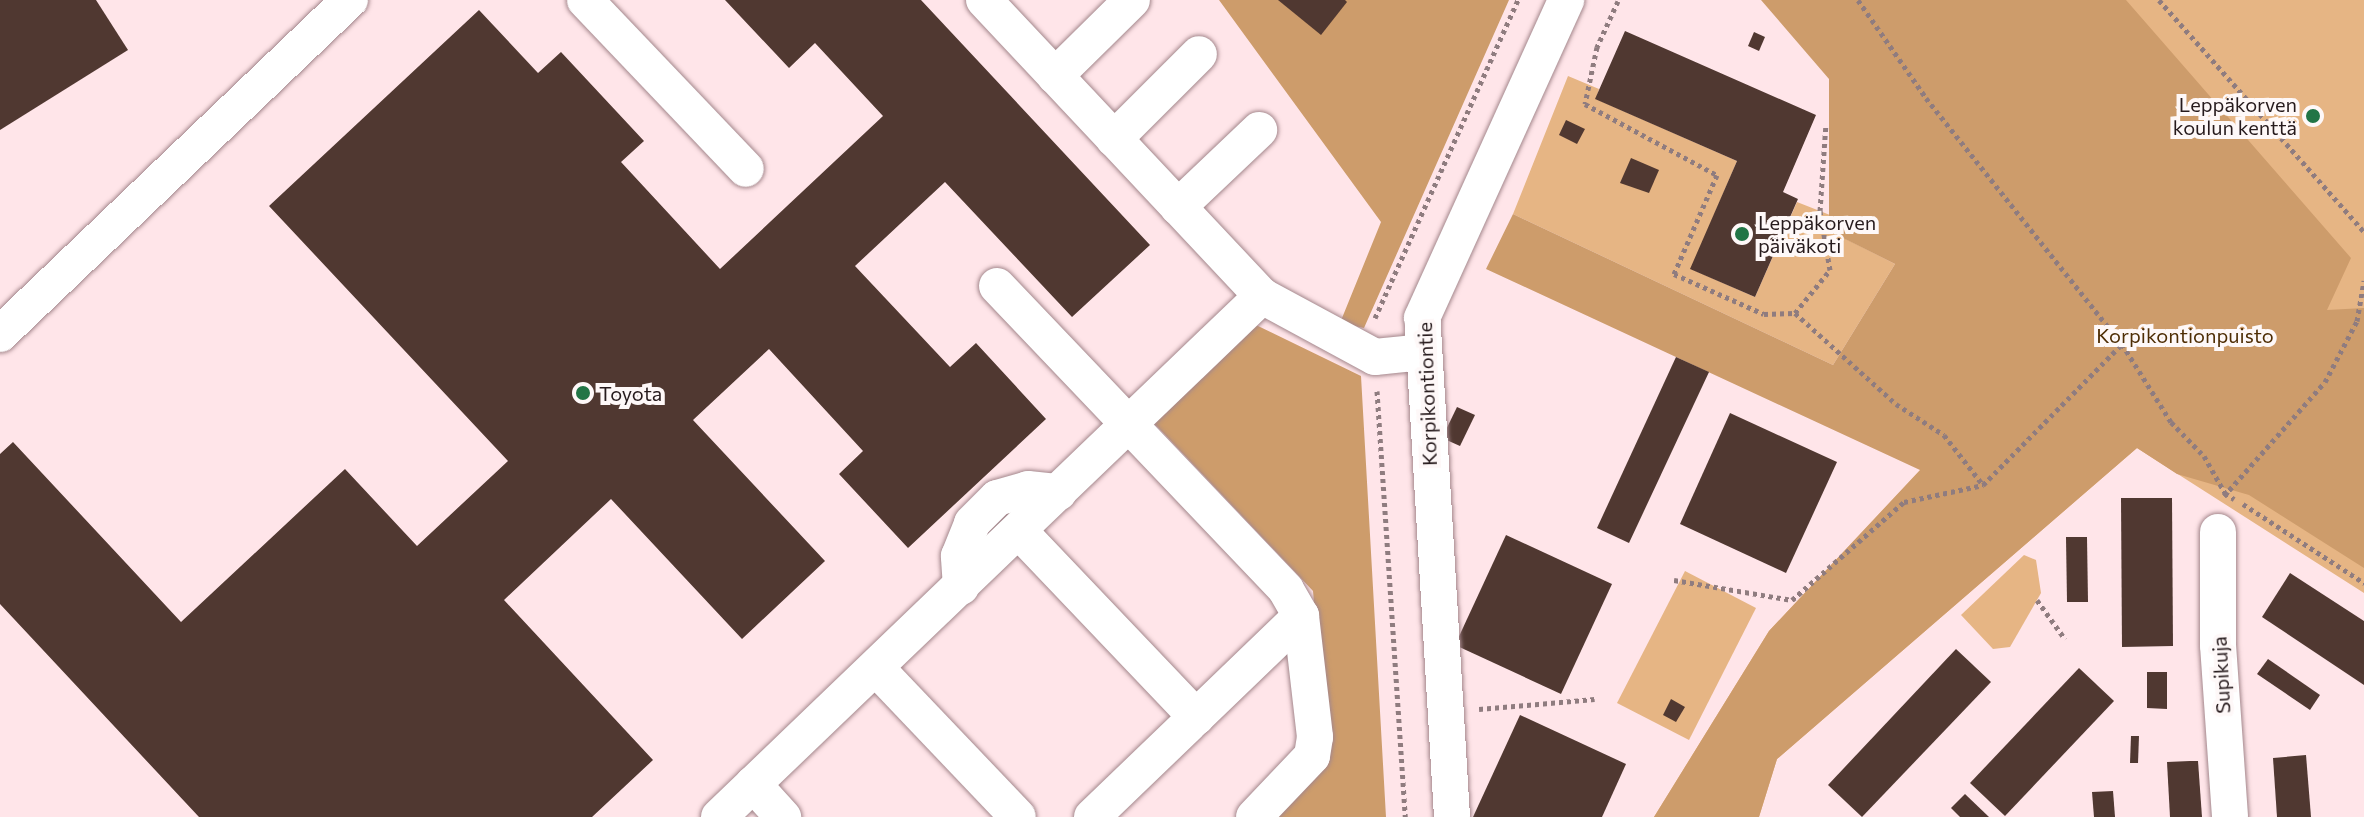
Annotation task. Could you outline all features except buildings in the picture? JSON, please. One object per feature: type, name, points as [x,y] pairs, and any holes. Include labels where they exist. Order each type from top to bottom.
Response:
[{"type":"street","points":[[0,334],[350,0]]},
{"type":"street","points":[[585,0],[746,169]]},
{"type":"street","points":[[1055,76],[1132,0]]},
{"type":"street","name":"Korpikontiontie","points":[[1452,817],[1422,318],[1566,0]]},
{"type":"street","points":[[991,2],[1055,76],[1262,296],[1375,357],[1423,352]]},
{"type":"street","points":[[1114,139],[1199,54]]},
{"type":"street","points":[[1178,207],[1259,130]]},
{"type":"street","points":[[997,286],[1286,590],[1301,616],[1315,737],[1312,756],[1254,817]]},
{"type":"street","points":[[719,817],[877,669],[1262,296]]},
{"type":"street","points":[[961,587],[959,556],[968,534],[997,498],[1028,489],[1059,492]]},
{"type":"street","points":[[1019,531],[1196,717]]},
{"type":"street","name":"Supikuja","points":[[2218,532],[2218,645],[2230,817]]},
{"type":"street","points":[[1092,817],[1301,616]]},
{"type":"street","points":[[877,669],[1018,817]]},
{"type":"street","points":[[753,784],[783,817]]},
{"type":"path","points":[[1858,0],[1926,98],[2122,344],[2171,422],[2204,456],[2225,493],[2364,583]]},
{"type":"path","points":[[2159,0],[2364,232]]},
{"type":"path","points":[[1618,1],[1597,47],[1585,104],[1717,175],[1674,274],[1764,314],[1795,313],[1896,404],[1944,435],[1983,485]]},
{"type":"path","points":[[1795,313],[1830,270],[1820,211],[1826,124]]},
{"type":"path","points":[[2225,493],[2325,382],[2357,321],[2364,281]]},
{"type":"path","points":[[1674,580],[1792,600],[1904,502],[1983,485],[2122,344]]},
{"type":"path","points":[[2037,600],[2065,639]]},
{"type":"path","points":[[1399,716],[1595,699]]},
{"type":"green space","points":[[1219,0],[1509,0],[1364,328],[1340,323],[1381,222]]},
{"type":"green space","name":"Korpikontionpuisto","points":[[1761,0],[2126,0],[2351,258],[2327,310],[2364,308],[2364,568],[2249,495],[2177,474],[2137,448],[1777,759],[1759,817],[1654,817],[1769,631],[1920,470],[1486,269],[1513,214],[1833,365],[1895,264],[1829,231],[1829,79]]},
{"type":"green space","name":"Korpikontionpuisto","points":[[1836,0],[2364,0],[2364,593],[2137,448],[1777,759],[1759,817],[1654,817],[1769,631],[2062,320]]},
{"type":"green space","points":[[1568,76],[1599,89],[1596,99],[1737,161],[1691,269],[1755,297],[1797,202],[1830,215],[1830,231],[1895,264],[1833,365],[1513,214]]},
{"type":"green space","points":[[1256,325],[1361,376],[1386,817],[1265,817],[1327,756],[1313,591],[1152,421]]},
{"type":"green space","points":[[2024,555],[2036,560],[2041,593],[2010,647],[1993,649],[1961,615]]},
{"type":"green space","points":[[1685,571],[1756,608],[1689,740],[1617,703]]},
{"type":"place","name":"Leppäkorven koulun kenttä","points":[[2313,116]]},
{"type":"place","name":"Leppäkorven päiväkoti","points":[[1742,234]]},
{"type":"place","name":"Toyota","points":[[583,393]]}]
